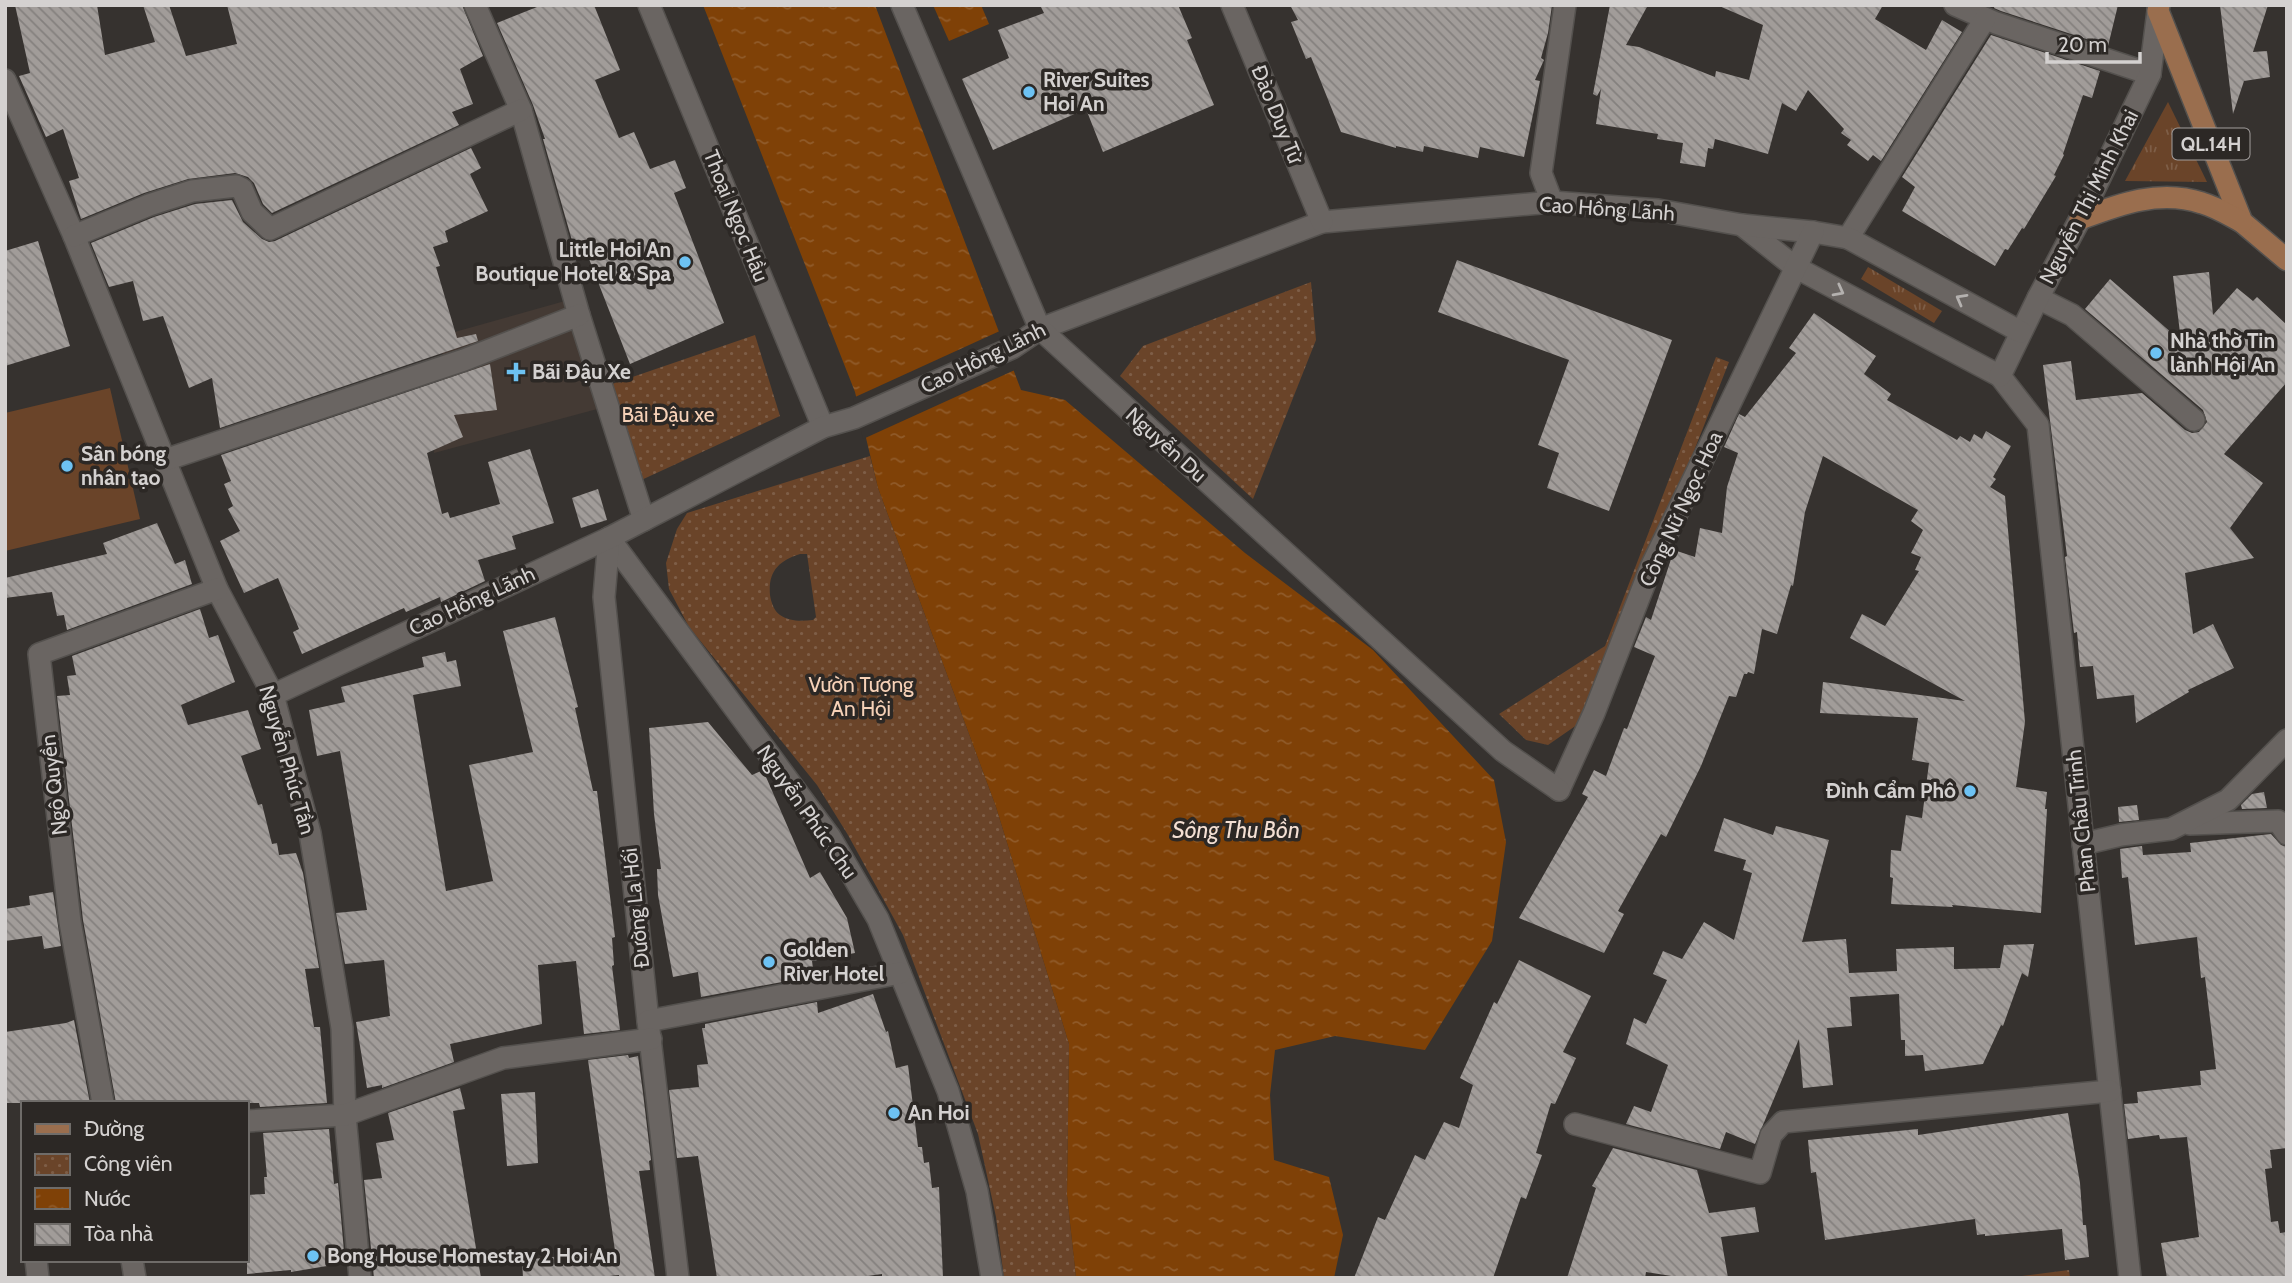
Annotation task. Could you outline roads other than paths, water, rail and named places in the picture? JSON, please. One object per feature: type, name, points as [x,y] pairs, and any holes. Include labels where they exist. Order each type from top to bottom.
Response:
[{"type":"main road","name":"QL.14H","points":[[2158,8],[2242,222],[2287,260]]},
{"type":"main road","points":[[2080,219],[2125,202],[2163,197],[2202,202],[2242,222]]},
{"type":"street","points":[[475,5],[521,110],[579,315],[644,520]]},
{"type":"street","name":"Thoại Ngọc Hầu","points":[[649,5],[823,427]]},
{"type":"street","name":"Nguyễn Du","points":[[902,5],[1040,329],[1503,751],[1559,790]]},
{"type":"street","name":"Đào Duy Từ","points":[[1232,5],[1322,222]]},
{"type":"street","points":[[1552,202],[1541,173],[1565,5]]},
{"type":"street","points":[[1955,5],[1985,19],[2150,74]]},
{"type":"street","name":"Nguyễn Thị Minh Khai","points":[[2000,376],[2150,74],[2158,8]]},
{"type":"street","points":[[1848,238],[1985,19]]},
{"type":"street","name":"Nguyễn Phúc Tần","points":[[5,80],[74,236],[217,589],[272,695],[310,833],[342,1028],[345,1115],[360,1278]]},
{"type":"street","points":[[74,236],[149,205],[192,191],[236,186],[242,189],[251,212],[270,229],[521,110]]},
{"type":"street","name":"Cao Hồng Lãnh","points":[[272,695],[609,538],[823,427],[854,418],[1012,348],[1040,329],[1322,222],[1552,202],[1658,210],[1742,225],[1812,232],[1848,238],[2021,332]]},
{"type":"street","name":"Cao Hồng Lãnh","points":[[1742,225],[1795,267],[2000,376]]},
{"type":"street","name":"Công Nữ Ngọc Hoa","points":[[1559,790],[1594,713],[1651,567],[1812,232]]},
{"type":"street","points":[[2038,298],[2072,315],[2194,420]]},
{"type":"street","points":[[165,460],[464,360],[579,315]]},
{"type":"street","name":"Phan Châu Trinh","points":[[2000,376],[2038,425],[2130,1278]]},
{"type":"street","name":"Nguyễn Phúc Chu","points":[[609,538],[830,837],[878,919],[948,1091],[977,1191],[992,1278]]},
{"type":"street","name":"Đường La Hối","points":[[609,538],[604,597],[678,1278]]},
{"type":"street","name":"Ngô Quyền","points":[[103,1101],[70,922],[38,654],[217,589]]},
{"type":"street","points":[[2083,844],[2181,824],[2228,800],[2287,740]]},
{"type":"street","points":[[2181,824],[2278,821],[2287,834]]},
{"type":"street","points":[[248,1121],[345,1115],[503,1058],[649,1030],[900,973]]},
{"type":"street","points":[[1575,1124],[1760,1173],[1771,1135],[1783,1122],[2110,1091]]},
{"type":"water","name":"Sông Thu Bồn","points":[[703,5],[875,5],[1021,390],[1065,400],[1245,553],[1373,650],[1494,780],[1506,842],[1492,941],[1425,1050],[1335,1036],[1275,1050],[1270,1095],[1274,1160],[1329,1177],[1343,1235],[1334,1278],[1076,1278],[1067,1195],[1069,1044],[996,807],[878,488],[855,392]]},
{"type":"water","points":[[933,5],[981,5],[989,24],[949,41]]},
{"type":"place","name":"River Suites Hoi An","points":[[1029,92]]},
{"type":"place","name":"Little Hoi An Boutique Hotel & Spa","points":[[685,262]]},
{"type":"place","name":"Nhà thờ Tin lành Hội An","points":[[2156,353]]},
{"type":"place","name":"Bãi Đậu Xe","points":[[516,372]]},
{"type":"place","name":"Sân bóng nhân tạo","points":[[67,466]]},
{"type":"place","name":"Đình Cẩm Phô","points":[[1970,791]]},
{"type":"place","name":"Golden River Hotel","points":[[769,962]]},
{"type":"place","name":"An Hoi","points":[[894,1113]]},
{"type":"place","name":"Bong House Homestay 2 Hoi An","points":[[313,1256]]},
{"type":"park label","name":"Bãi Đậu xe","points":[[668,415]]},
{"type":"park label","name":"Vườn Tượng An Hội","points":[[861,697]]}]
